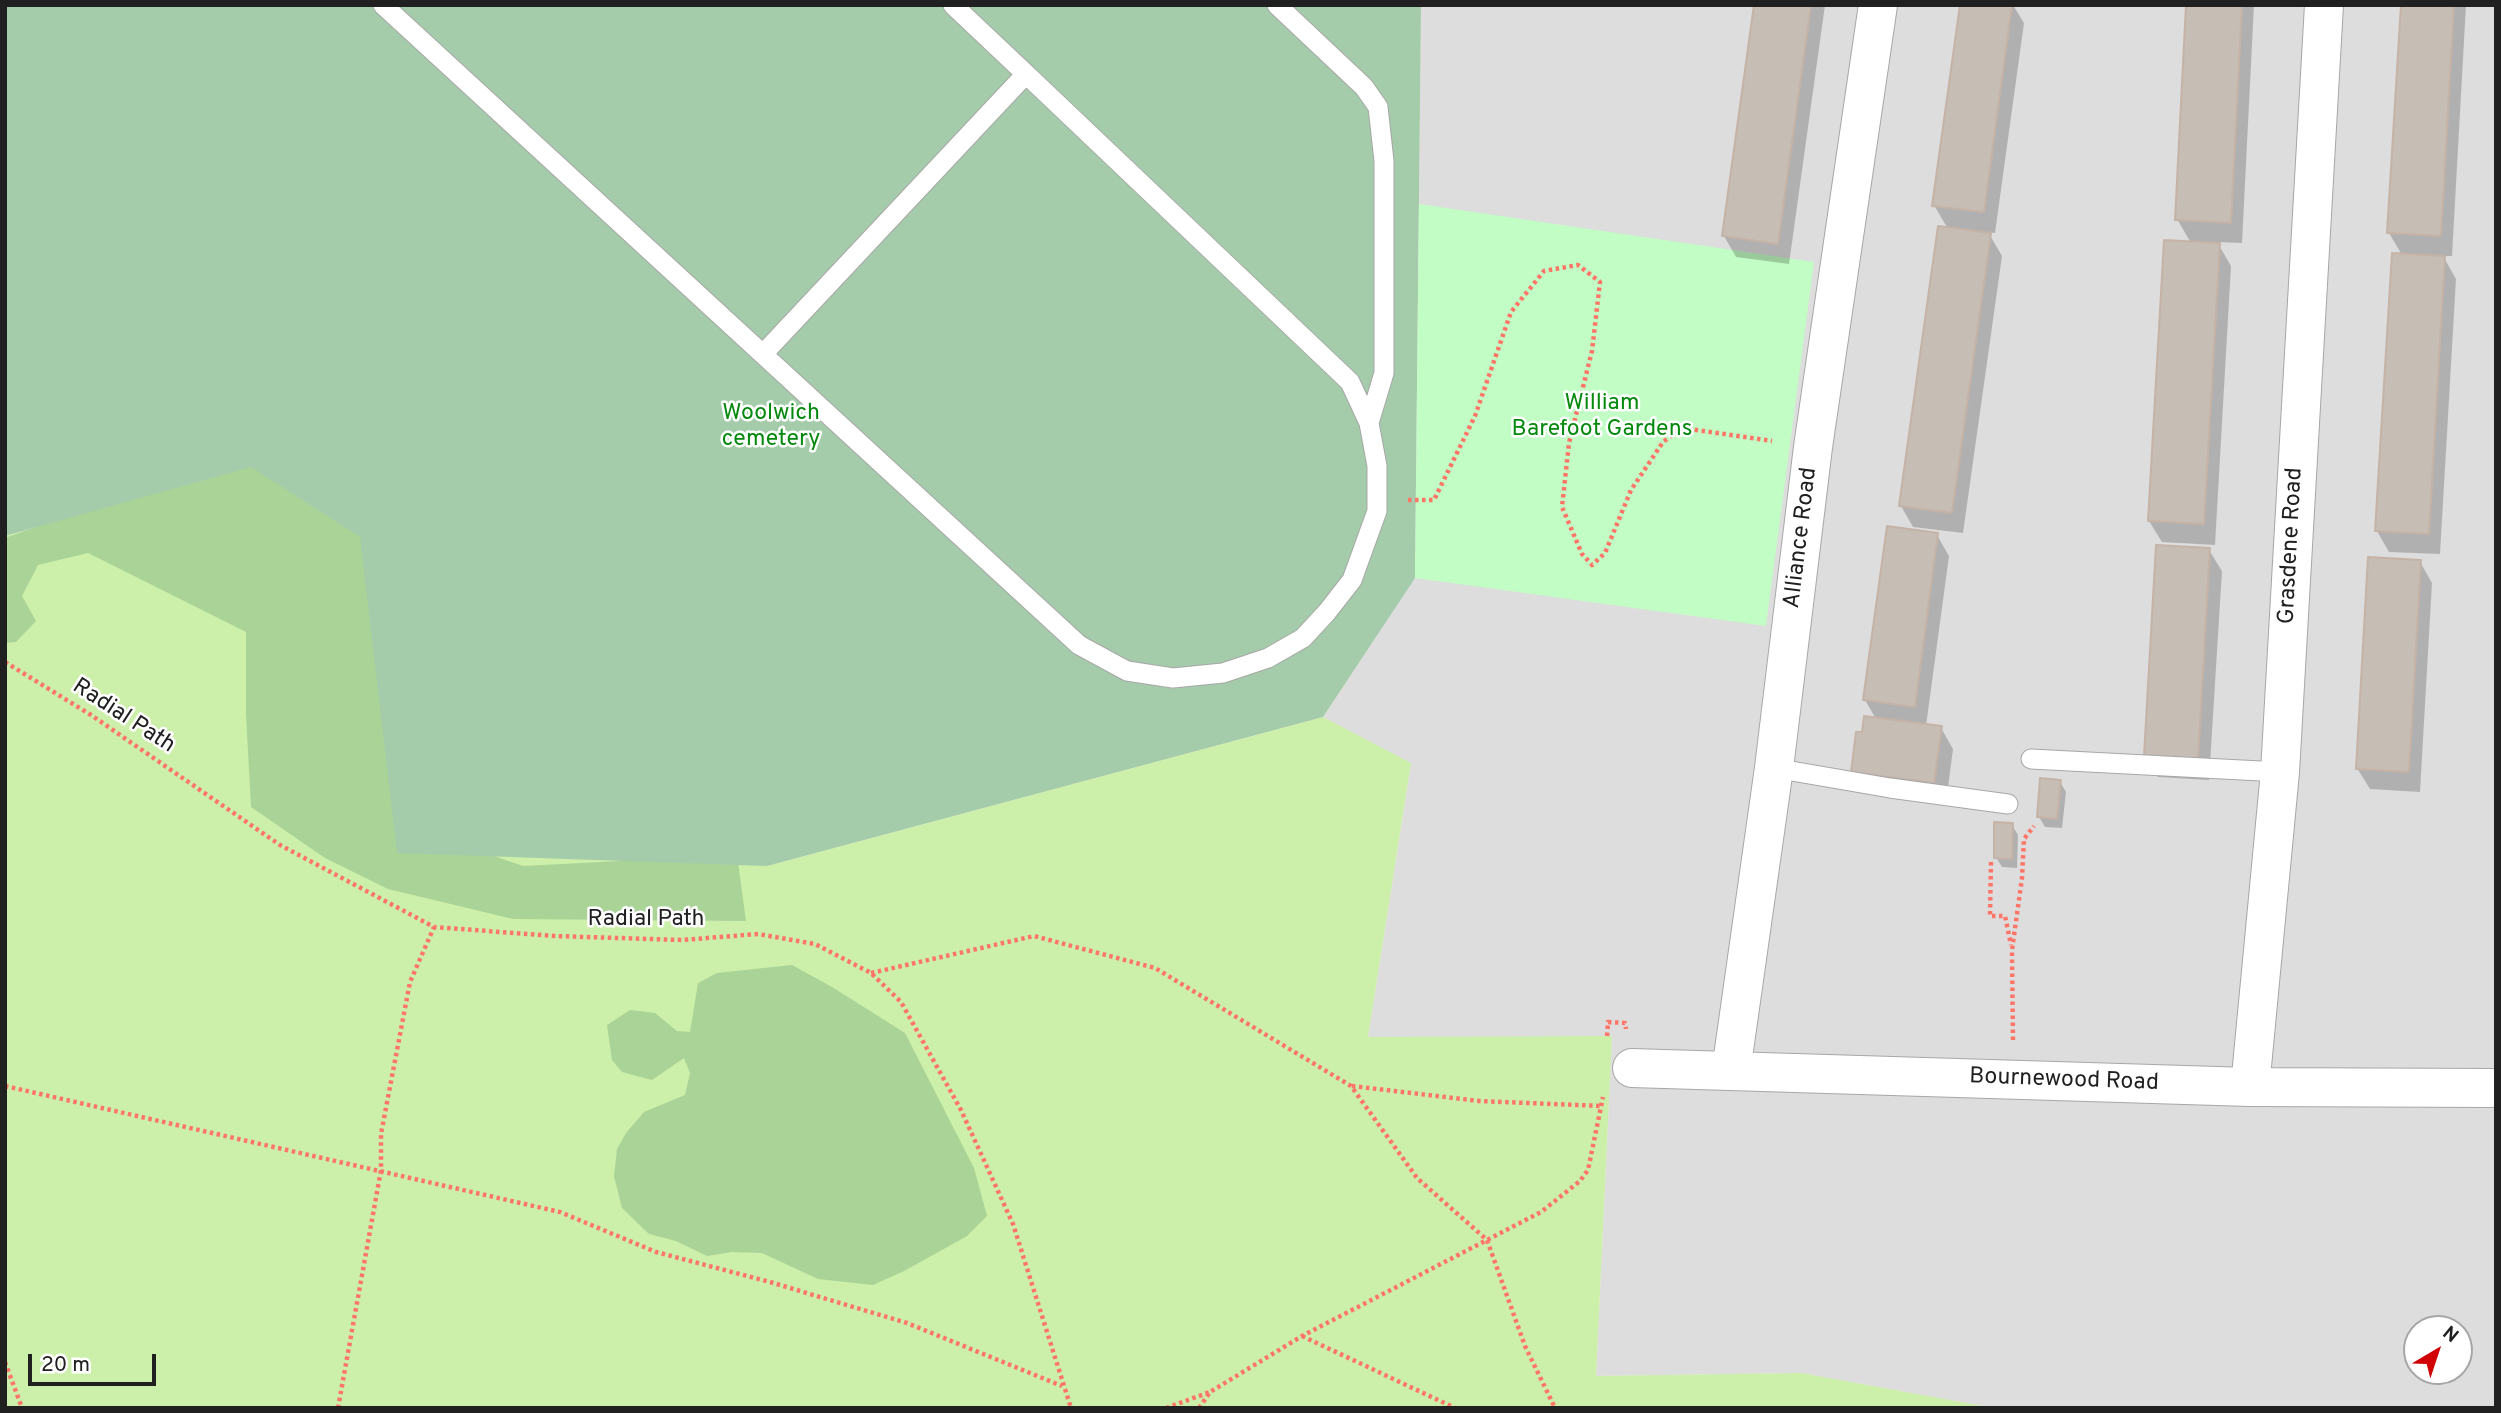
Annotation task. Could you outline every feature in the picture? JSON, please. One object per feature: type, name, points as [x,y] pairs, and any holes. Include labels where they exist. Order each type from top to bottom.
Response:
[{"type":"street","name":"Alliance Road","points":[[1731,1071],[1774,768],[1813,447],[1878,5]]},
{"type":"street","name":"Grasdene Road","points":[[2250,1087],[2280,772],[2324,5]]},
{"type":"street","name":"Bournewood Road","points":[[1619,1059],[1731,1071],[2250,1087],[2496,1088]]},
{"type":"lane","points":[[383,5],[1079,645],[1127,671],[1173,678],[1223,673],[1268,658],[1303,638],[1328,612],[1352,580],[1377,511],[1377,466],[1368,423],[1350,382],[953,5]]},
{"type":"lane","points":[[1277,5],[1364,87],[1378,107],[1384,160],[1384,373],[1368,423]]},
{"type":"lane","points":[[764,355],[1026,74]]},
{"type":"lane","points":[[2031,759],[2280,772]]},
{"type":"lane","points":[[1774,768],[1889,788],[2008,804]]},
{"type":"path","points":[[1402,499],[1416,502],[1434,500],[1475,416],[1511,312],[1544,271],[1578,265],[1600,282],[1592,351],[1569,443],[1562,507],[1581,554],[1591,565],[1605,553],[1631,490],[1656,452],[1663,442],[1682,428],[1813,447]]},
{"type":"path","name":"Radial Path","points":[[5,662],[102,722],[280,845],[434,927],[554,936],[682,940],[758,934],[815,944],[872,973],[901,1002],[961,1110],[1013,1224],[1071,1408]]},
{"type":"path","points":[[2013,1079],[2012,950],[2022,878],[2024,839],[2038,821]]},
{"type":"path","points":[[1991,862],[1990,916],[2005,916],[2012,950]]},
{"type":"path","points":[[338,1408],[381,1170],[381,1134],[410,982],[434,927]]},
{"type":"path","points":[[872,973],[1034,936],[1155,968],[1351,1086],[1417,1178],[1487,1240],[1525,1346],[1555,1408]]},
{"type":"path","points":[[1608,1022],[1625,1023],[1619,1059],[1608,1022]]},
{"type":"path","points":[[5,1086],[560,1212],[656,1252],[770,1282],[907,1323],[1064,1387]]},
{"type":"path","points":[[1351,1086],[1479,1101],[1602,1105]]},
{"type":"path","points":[[1166,1408],[1210,1392],[1302,1336],[1541,1212],[1580,1181],[1588,1170],[1603,1092]]},
{"type":"path","points":[[1302,1336],[1455,1408]]},
{"type":"path","points":[[5,1362],[22,1408]]},
{"type":"path","points":[[1199,1408],[1210,1392]]},
{"type":"shaded area","points":[[1421,5],[2496,5],[2496,1408],[1994,1408],[1801,1373],[1596,1376],[1612,1037],[1368,1037],[1411,764],[1323,717],[1415,577]]},
{"type":"green space","name":"Woolwich cemetery","points":[[5,5],[1421,5],[1415,578],[1323,717],[767,866],[397,853],[360,537],[251,467],[5,536]]},
{"type":"green space","name":"William Barefoot Gardens","points":[[1419,204],[1814,262],[1766,626],[1415,578]]},
{"type":"green space","points":[[220,438],[375,538],[409,827],[523,866],[737,855],[746,921],[513,919],[388,889],[325,858],[251,807],[246,714],[246,632],[88,553],[38,565],[22,596],[36,621],[16,642],[5,643],[5,538],[58,519]]},
{"type":"green space","points":[[251,467],[767,866],[1323,717],[1411,763],[1368,1037],[1612,1036],[1596,1376],[1801,1373],[1994,1408],[5,1408],[5,536]]},
{"type":"green space","points":[[792,965],[905,1033],[974,1168],[987,1216],[967,1236],[873,1285],[818,1279],[762,1253],[732,1252],[707,1256],[676,1241],[649,1234],[622,1208],[614,1176],[617,1149],[626,1133],[644,1112],[685,1095],[690,1073],[684,1058],[652,1080],[622,1072],[612,1060],[607,1025],[630,1010],[655,1013],[677,1031],[690,1032],[698,983],[717,973]]},
{"type":"building","points":[[1754,5],[1811,5],[1778,244],[1722,236]]},
{"type":"building","points":[[1960,5],[2012,5],[1984,212],[1932,206]]},
{"type":"building","points":[[2186,5],[2242,5],[2231,223],[2175,220]]},
{"type":"building","points":[[2401,5],[2454,5],[2441,236],[2387,233]]},
{"type":"building","points":[[1938,226],[1991,233],[1952,513],[1899,506]]},
{"type":"building","points":[[2164,240],[2220,243],[2204,524],[2148,521]]},
{"type":"building","points":[[2392,253],[2445,256],[2429,534],[2375,531]]},
{"type":"building","points":[[1887,526],[1938,533],[1915,707],[1863,700]]},
{"type":"building","points":[[2156,545],[2210,548],[2198,760],[2144,756]]},
{"type":"building","points":[[2368,557],[2421,560],[2409,772],[2356,769]]},
{"type":"building","points":[[1864,716],[1942,726],[1934,783],[1851,772],[1856,732],[1862,732]]},
{"type":"building","points":[[2040,778],[2061,780],[2057,819],[2037,817]]},
{"type":"building","points":[[1994,822],[2013,823],[2012,859],[1994,858]]}]
